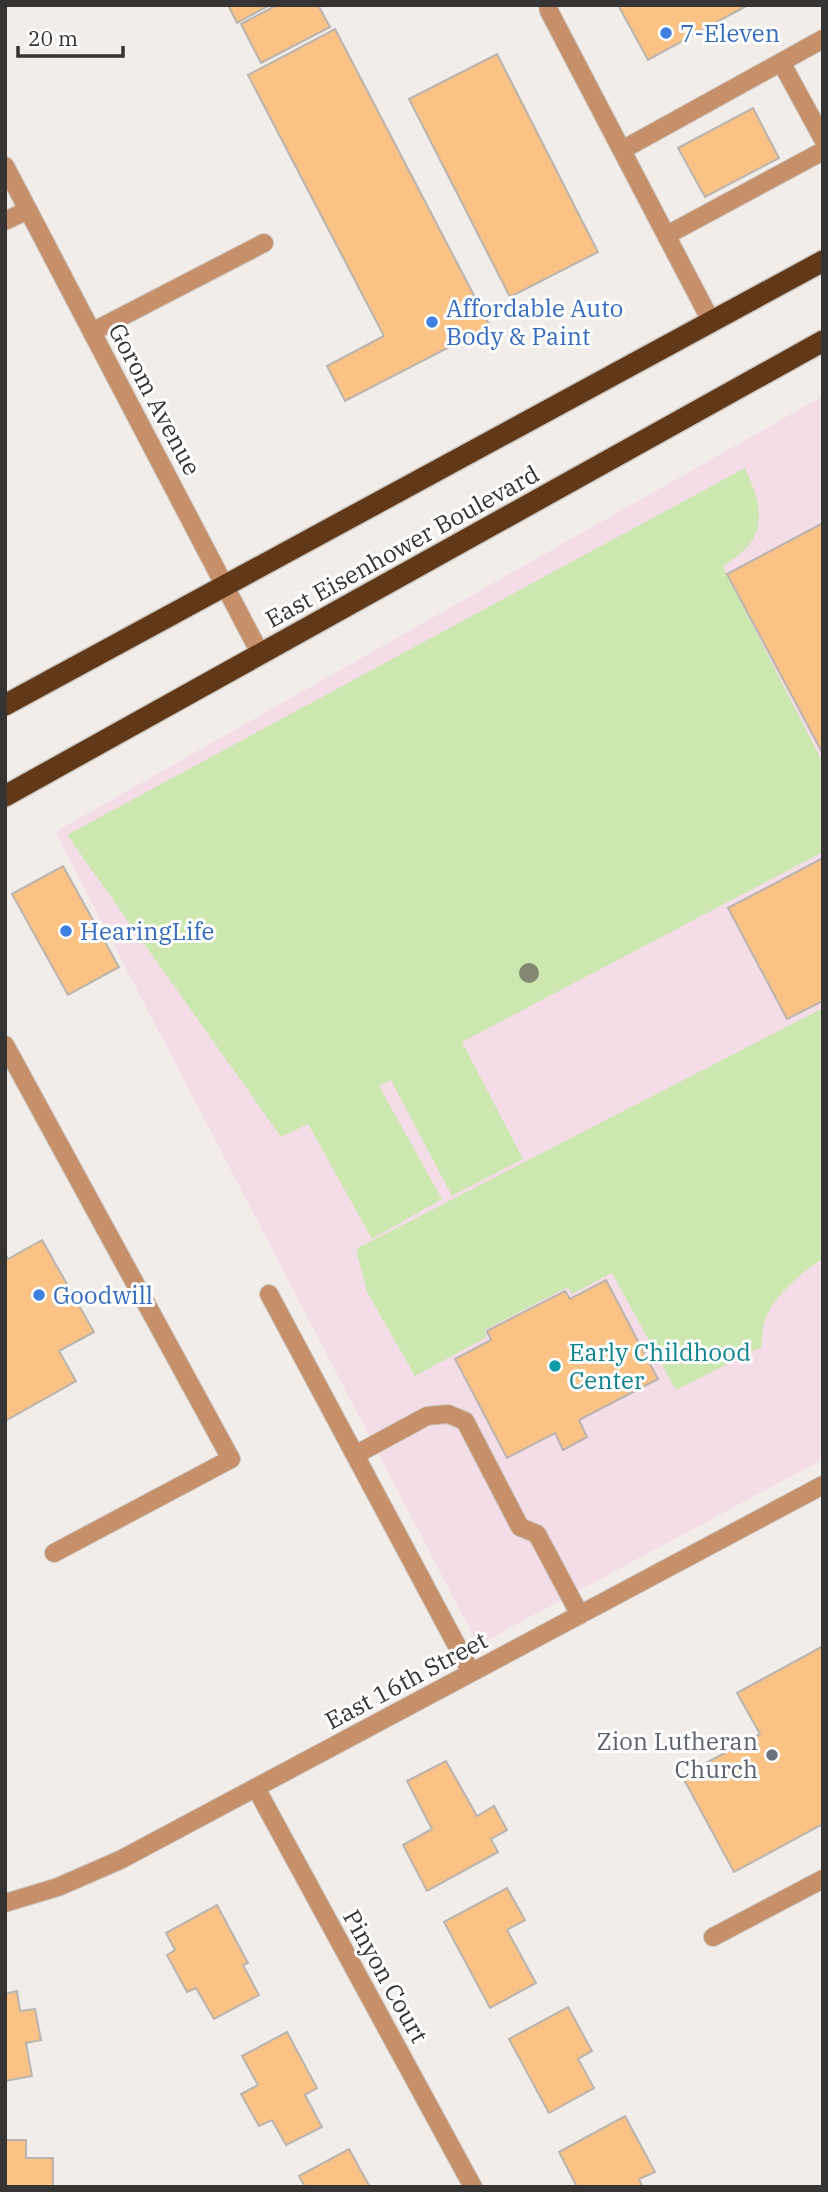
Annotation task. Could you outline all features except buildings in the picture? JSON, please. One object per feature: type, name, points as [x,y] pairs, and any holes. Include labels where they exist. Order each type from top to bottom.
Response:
[{"type":"highway","name":"East Eisenhower Boulevard","points":[[5,705],[823,261]]},
{"type":"highway","name":"East Eisenhower Boulevard","points":[[5,796],[823,341]]},
{"type":"street","points":[[548,5],[711,321]]},
{"type":"street","points":[[622,150],[823,39]]},
{"type":"street","points":[[782,62],[823,139]]},
{"type":"street","points":[[667,236],[823,151]]},
{"type":"street","name":"Gorom Avenue","points":[[6,168],[261,655]]},
{"type":"street","points":[[5,221],[29,210]]},
{"type":"street","points":[[92,332],[264,243]]},
{"type":"street","points":[[5,1045],[231,1460],[54,1553]]},
{"type":"street","points":[[269,1294],[471,1672]]},
{"type":"street","points":[[355,1455],[427,1416],[448,1414],[465,1421],[520,1527],[537,1534],[580,1615]]},
{"type":"street","name":"East 16th Street","points":[[5,1903],[58,1887],[120,1860],[823,1485]]},
{"type":"street","name":"Pinyon Court","points":[[256,1788],[473,2187]]},
{"type":"street","points":[[713,1937],[823,1879]]},
{"type":"shaded area","points":[[823,396],[823,1459],[478,1645],[55,832]]},
{"type":"green space","points":[[745,468],[756,496],[758,526],[749,545],[723,567],[823,763],[823,852],[462,1042],[523,1159],[452,1196],[391,1080],[379,1086],[442,1199],[372,1239],[308,1124],[281,1137],[67,835]]},
{"type":"green space","points":[[823,1008],[823,1259],[798,1277],[775,1302],[763,1325],[761,1347],[676,1390],[612,1273],[572,1294],[568,1287],[485,1330],[487,1337],[415,1376],[367,1292],[356,1249]]},
{"type":"place","name":"7-Eleven","points":[[666,33]]},
{"type":"place","name":"Affordable Auto Body & Paint","points":[[432,322]]},
{"type":"place","name":"HearingLife","points":[[66,931]]},
{"type":"place","name":"Goodwill","points":[[39,1295]]},
{"type":"place","name":"Early Childhood Center","points":[[555,1366]]},
{"type":"place","name":"Zion Lutheran Church","points":[[772,1755]]}]
